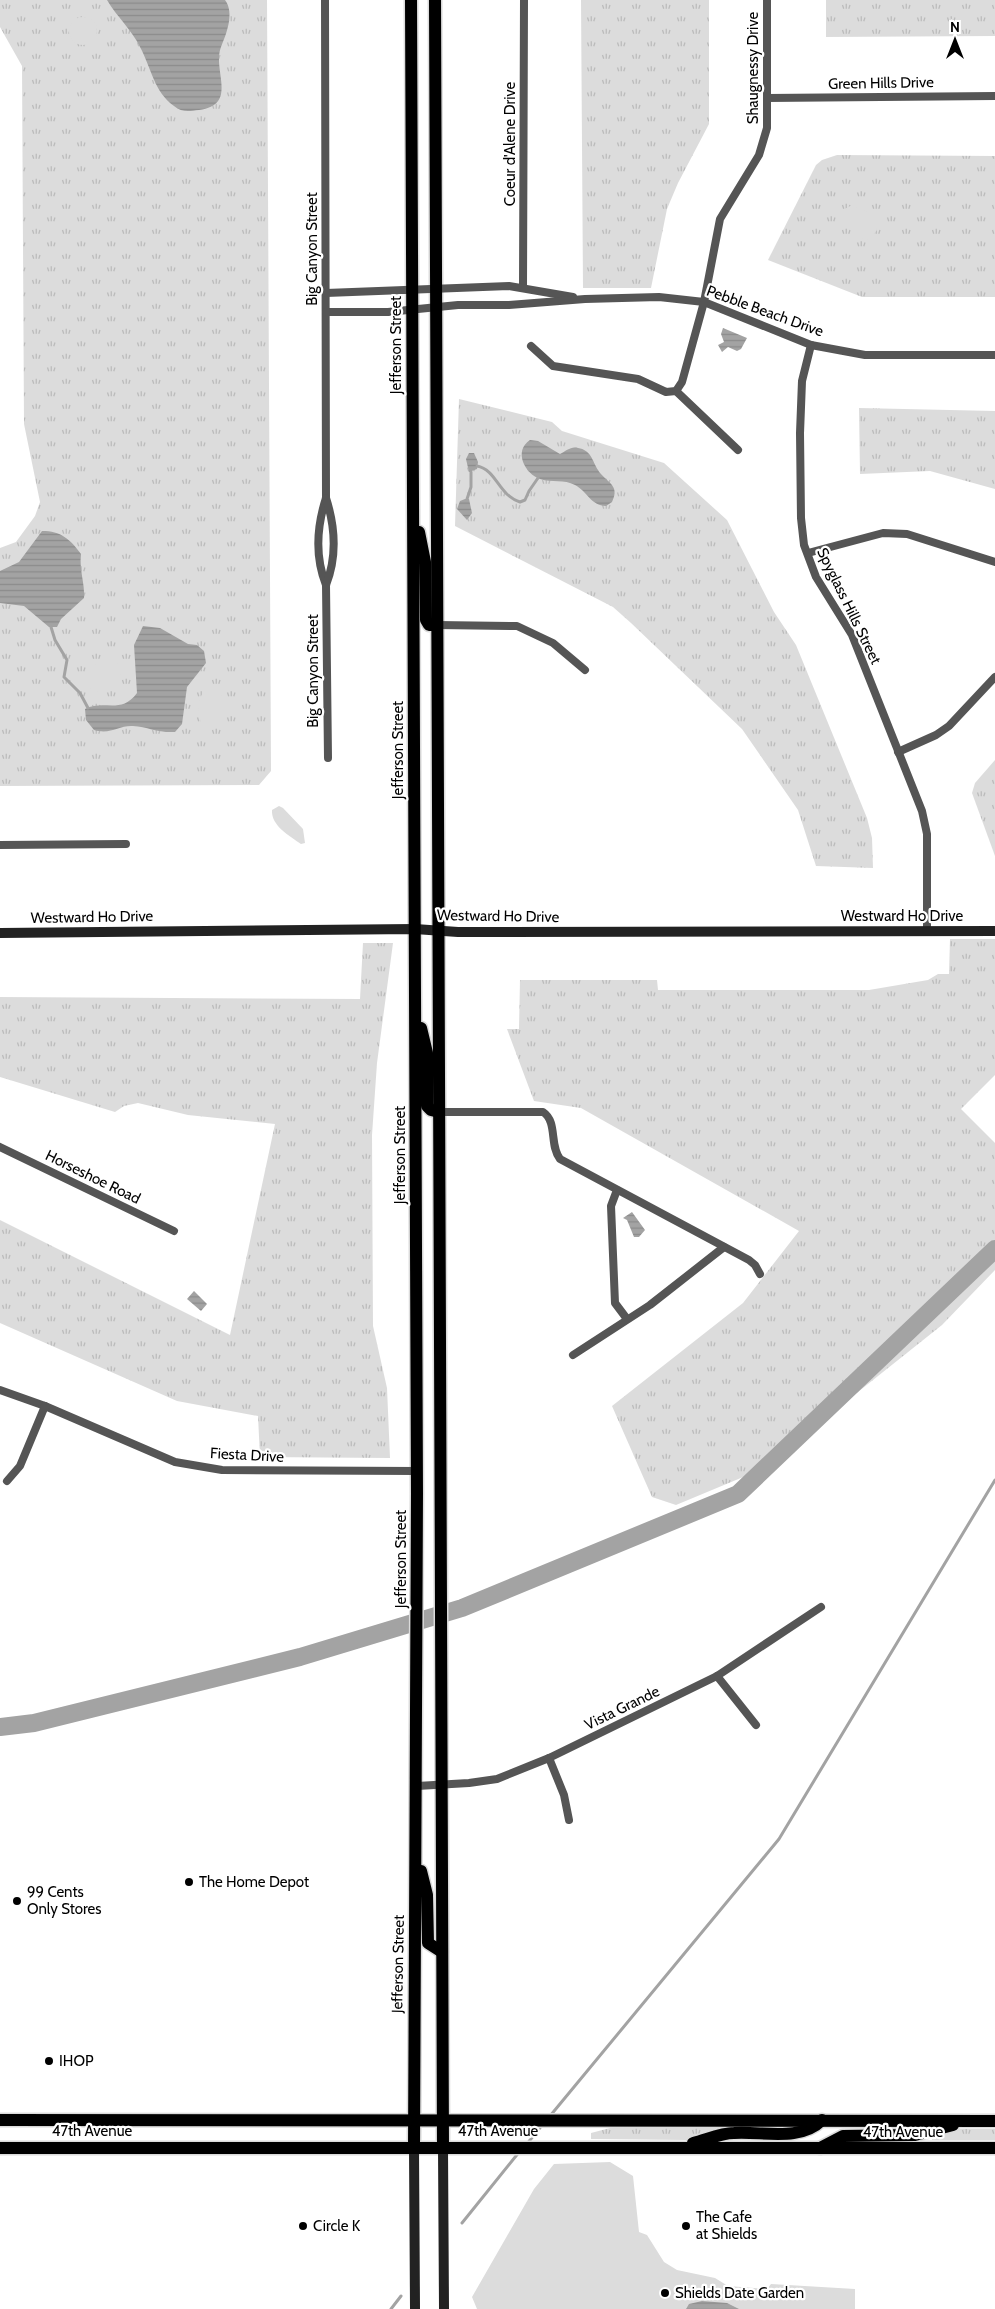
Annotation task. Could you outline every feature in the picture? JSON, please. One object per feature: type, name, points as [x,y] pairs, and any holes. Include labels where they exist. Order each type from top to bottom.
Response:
[{"type":"main road","name":"Jefferson Street","points":[[411,0],[417,1471],[414,2147]]},
{"type":"main road","points":[[435,0],[440,1785],[443,2148]]},
{"type":"main road","points":[[413,497],[425,562],[426,620],[429,625],[437,625]]},
{"type":"main road","points":[[416,1009],[427,1053],[427,1106],[431,1110],[439,1112]]},
{"type":"main road","points":[[416,1854],[427,1895],[428,1943],[442,1952]]},
{"type":"main road","name":"47th Avenue","points":[[0,2120],[995,2120]]},
{"type":"main road","points":[[678,2148],[732,2133],[801,2133],[813,2129],[822,2120]]},
{"type":"main road","points":[[820,2148],[843,2136],[915,2135],[971,2120]]},
{"type":"main road","name":"47th Avenue","points":[[0,2148],[995,2148]]},
{"type":"street","name":"Big Canyon Street","points":[[325,0],[326,498],[320,519],[320,560],[326,585],[328,758]]},
{"type":"street","name":"Coeur d'Alene Drive","points":[[522,288],[524,0]]},
{"type":"street","name":"Shaugnessy Drive","points":[[676,391],[682,382],[704,302],[720,219],[765,142],[767,0]]},
{"type":"street","name":"Green Hills Drive","points":[[767,98],[995,96]]},
{"type":"street","points":[[326,293],[509,286],[585,299]]},
{"type":"street","name":"Pebble Beach Drive","points":[[585,299],[659,297],[704,302],[811,345],[865,355],[995,355]]},
{"type":"street","points":[[326,312],[388,312],[436,307],[509,305],[585,299]]},
{"type":"street","name":"Spyglass Hills Street","points":[[811,345],[802,381],[800,433],[801,518],[808,554],[816,577],[840,612],[852,635],[922,811],[928,834],[928,931]]},
{"type":"street","points":[[531,346],[554,366],[638,379],[666,392],[676,391],[738,450]]},
{"type":"street","name":"Big Canyon Street","points":[[326,498],[333,519],[332,569],[326,585]]},
{"type":"street","points":[[808,554],[883,533],[907,534],[995,562]]},
{"type":"street","points":[[437,625],[517,626],[553,643],[585,670]]},
{"type":"street","points":[[898,752],[936,735],[949,726],[995,677]]},
{"type":"street","points":[[0,845],[126,844]]},
{"type":"street","name":"Westward Ho Drive","points":[[0,933],[415,929],[995,931]]},
{"type":"street","points":[[439,1112],[543,1112],[552,1123],[554,1150],[560,1159],[755,1264],[760,1274]]},
{"type":"street","name":"Horseshoe Road","points":[[0,1147],[174,1231]]},
{"type":"street","points":[[617,1190],[611,1206],[615,1303],[627,1320]]},
{"type":"street","points":[[573,1354],[627,1320],[724,1247]]},
{"type":"street","name":"Fiesta Drive","points":[[0,1390],[45,1406],[175,1462],[222,1470],[417,1471]]},
{"type":"street","points":[[7,1482],[20,1466],[45,1406]]},
{"type":"street","name":"Vista Grande","points":[[417,1786],[497,1779],[549,1758],[717,1676],[821,1607]]},
{"type":"street","points":[[717,1676],[756,1724]]},
{"type":"street","points":[[549,1758],[564,1795],[569,1820]]},
{"type":"street","name":"Jefferson Street","points":[[414,2147],[415,2309]]},
{"type":"street","points":[[443,2148],[444,2309]]},
{"type":"green space","points":[[0,0],[267,0],[271,771],[259,785],[0,786],[0,548],[16,542],[35,516],[40,502],[24,424],[22,66],[0,27]]},
{"type":"green space","points":[[581,0],[709,0],[709,124],[678,183],[667,209],[651,288],[583,288]]},
{"type":"green space","points":[[826,0],[995,0],[995,36],[826,37]]},
{"type":"green space","points":[[83,17],[93,21],[97,31],[93,41],[83,45],[73,41],[69,31],[73,21]]},
{"type":"green space","points":[[837,155],[995,156],[995,297],[862,297],[768,260],[816,165],[822,160]]},
{"type":"green space","points":[[852,205],[867,212],[876,220],[877,230],[870,239],[857,237],[843,219],[843,210]]},
{"type":"green space","points":[[459,399],[552,422],[562,431],[664,463],[727,520],[774,612],[796,645],[867,818],[872,838],[873,868],[816,866],[798,810],[742,729],[613,607],[455,526]]},
{"type":"green space","points":[[859,408],[995,411],[995,489],[930,471],[860,474]]},
{"type":"green space","points":[[116,662],[121,666],[120,674],[112,687],[99,691],[88,685],[85,676],[89,668],[97,664]]},
{"type":"green space","points":[[210,686],[220,692],[225,711],[218,725],[208,728],[201,722],[198,707],[200,698]]},
{"type":"green space","points":[[995,760],[995,856],[972,793],[975,783]]},
{"type":"green space","points":[[279,806],[303,829],[305,843],[301,844],[278,826],[272,810]]},
{"type":"green space","points":[[950,939],[995,939],[995,1075],[961,1109],[995,1143],[995,1270],[942,1325],[760,1470],[676,1505],[652,1497],[612,1406],[743,1303],[799,1231],[581,1108],[534,1101],[507,1029],[519,1029],[520,980],[657,980],[658,990],[869,990],[928,980],[938,974],[949,974]]},
{"type":"green space","points":[[363,943],[393,943],[377,1063],[372,1135],[373,1326],[387,1388],[390,1458],[260,1457],[258,1416],[177,1401],[0,1323],[0,1220],[230,1335],[275,1124],[188,1115],[138,1103],[124,1106],[115,1112],[0,1077],[0,997],[360,999]]},
{"type":"green space","points":[[610,2128],[716,2128],[716,2132],[686,2140],[591,2139],[591,2133]]},
{"type":"green space","points":[[960,2129],[995,2129],[995,2140],[932,2140],[932,2135]]},
{"type":"green space","points":[[610,2162],[633,2176],[639,2232],[647,2235],[664,2262],[677,2270],[715,2278],[728,2286],[767,2289],[771,2284],[855,2289],[855,2309],[477,2309],[472,2297],[534,2189],[554,2164]]},
{"type":"shaded area","points":[[107,0],[225,0],[228,5],[229,17],[219,56],[222,85],[218,101],[211,107],[186,111],[180,110],[167,100],[157,86],[137,41]]},
{"type":"shaded area","points":[[723,328],[747,338],[741,349],[737,351],[728,347],[722,352],[718,345],[724,342],[721,334]]},
{"type":"shaded area","points":[[530,440],[538,441],[560,454],[573,448],[586,451],[601,474],[613,487],[615,491],[612,502],[606,506],[597,504],[575,485],[567,482],[544,480],[535,476],[526,467],[522,456],[522,450]]},
{"type":"shaded area","points":[[469,453],[474,453],[478,462],[477,469],[469,472],[466,459]]},
{"type":"shaded area","points":[[469,499],[472,513],[467,520],[457,509],[460,501]]},
{"type":"shaded area","points":[[42,531],[60,534],[73,544],[81,554],[84,598],[61,619],[57,627],[49,627],[24,606],[0,603],[0,571],[19,562]]},
{"type":"shaded area","points":[[143,626],[160,628],[188,644],[197,645],[204,651],[206,663],[187,687],[182,724],[175,732],[163,732],[133,726],[110,731],[94,730],[86,720],[85,709],[99,705],[119,705],[131,700],[137,693],[134,645]]},
{"type":"shaded area","points":[[632,1212],[645,1230],[639,1237],[634,1237],[627,1220],[623,1218]]},
{"type":"shaded area","points":[[194,1291],[207,1304],[201,1311],[187,1299]]},
{"type":"shaded area","points":[[702,2301],[727,2303],[739,2309],[686,2309],[689,2304]]},
{"type":"waterway","points":[[477,466],[489,472],[507,494],[520,502],[525,500],[538,478]]},
{"type":"waterway","points":[[467,499],[471,487],[471,472]]},
{"type":"waterway","points":[[51,627],[55,640],[67,660],[64,677],[80,693],[88,708]]},
{"type":"waterway","points":[[0,1727],[34,1723],[300,1657],[462,1608],[738,1494],[995,1249]]},
{"type":"waterway","points":[[550,2116],[779,1839],[995,1480]]},
{"type":"waterway","points":[[526,2145],[543,2124]]},
{"type":"waterway","points":[[462,2223],[520,2151]]},
{"type":"waterway","points":[[391,2309],[401,2296]]},
{"type":"place","name":"The Home Depot","points":[[189,1882]]},
{"type":"place","name":"99 Cents Only Stores","points":[[17,1901]]},
{"type":"place","name":"IHOP","points":[[49,2061]]},
{"type":"place","name":"Circle K","points":[[303,2226]]},
{"type":"place","name":"The Cafe at Shields","points":[[686,2226]]},
{"type":"place","name":"Shields Date Garden","points":[[665,2293]]}]
